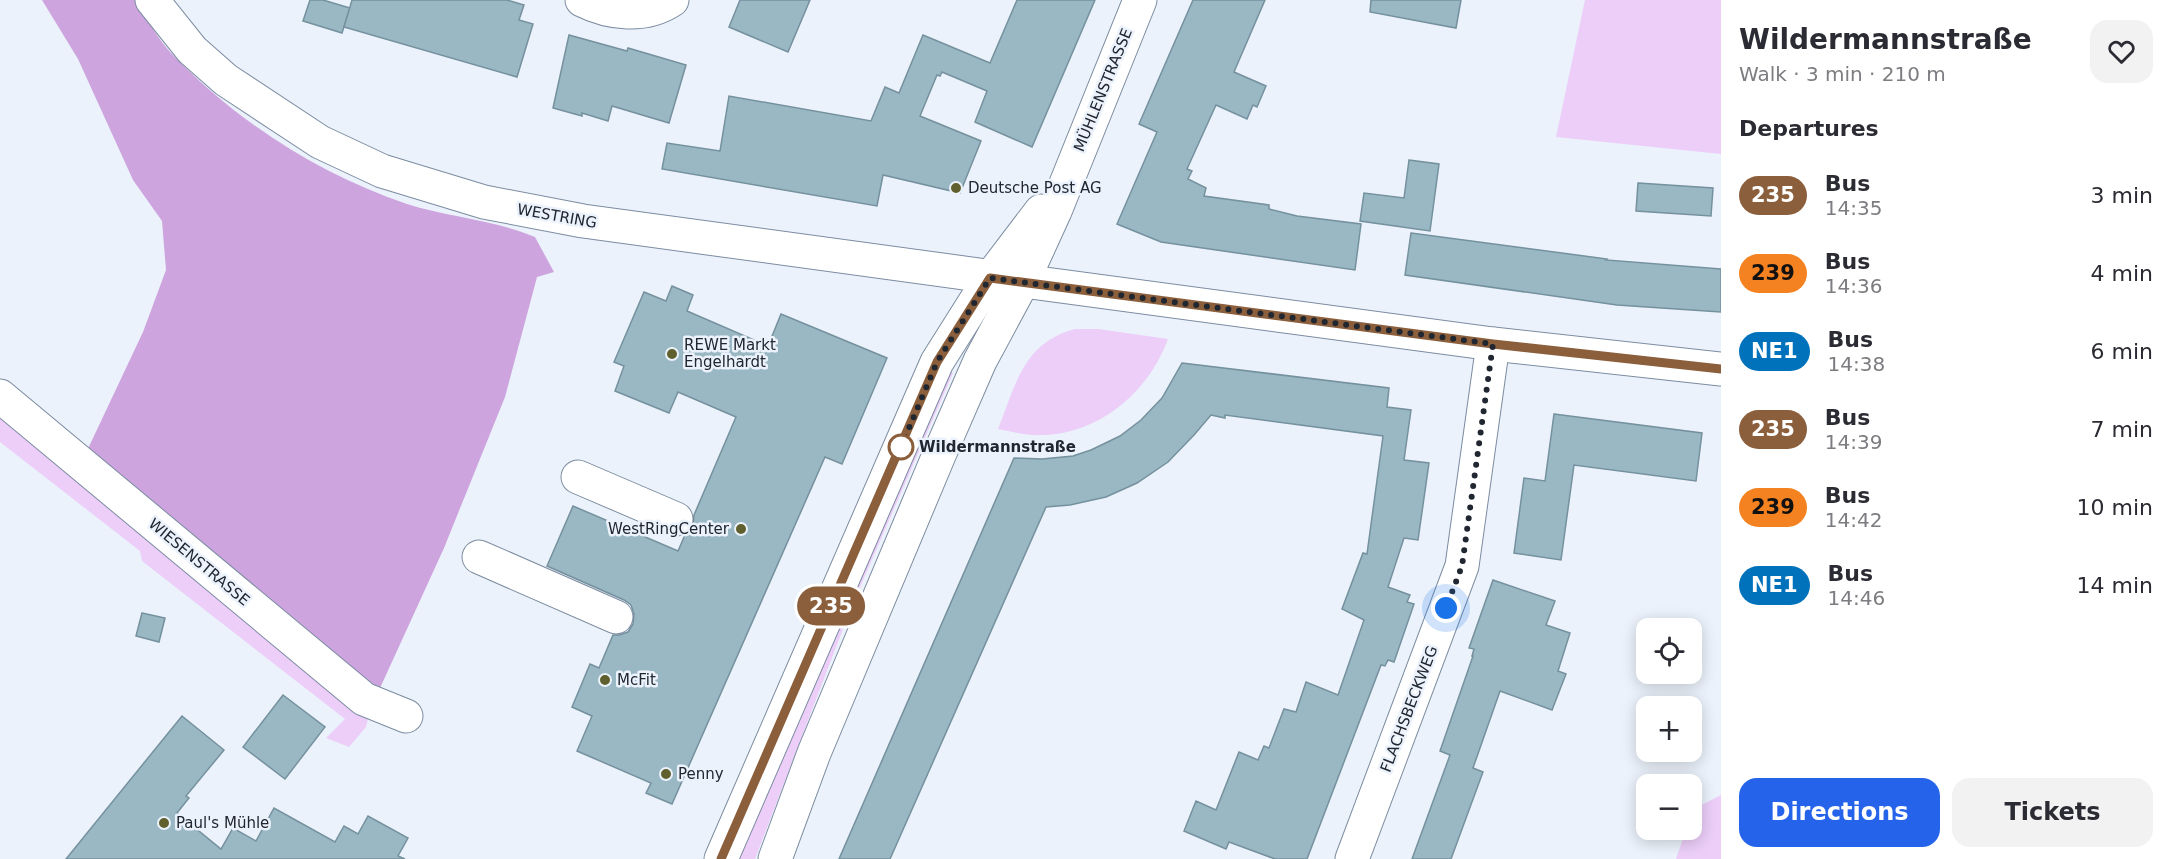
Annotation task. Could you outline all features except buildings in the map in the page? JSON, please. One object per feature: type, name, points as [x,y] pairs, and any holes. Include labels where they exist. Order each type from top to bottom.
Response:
[{"type":"main road","name":"WESTRING","points":[[152,0],[192,50],[226,80],[320,142],[382,171],[484,202],[583,221],[1023,281]]},
{"type":"main road","points":[[582,0],[599,9],[627,12],[655,8],[672,0]]},
{"type":"main road","name":"MÜHLENSTRASSE","points":[[775,859],[814,753],[939,455],[980,361],[1023,281],[1140,0]]},
{"type":"main road","name":"MÜHLENSTRASSE","points":[[721,859],[937,362],[990,278],[1067,180]]},
{"type":"main road","points":[[1023,281],[1493,344],[1721,369]]},
{"type":"main road","name":"FLACHSBECKWEG","points":[[1352,859],[1462,566],[1493,344]]},
{"type":"main road","name":"WIESENSTRASSE","points":[[0,396],[364,699],[406,716]]},
{"type":"main road","points":[[578,477],[676,519]]},
{"type":"main road","points":[[479,557],[616,617]]},
{"type":"shaded area","points":[[42,0],[135,0],[166,47],[196,78],[251,123],[280,143],[310,161],[374,192],[407,204],[503,226],[535,237],[554,272],[537,277],[505,397],[444,548],[375,699],[85,455],[143,332],[166,270],[162,221],[133,180],[78,59]]},
{"type":"shaded area","points":[[1585,0],[1721,0],[1721,154],[1556,137]]},
{"type":"shaded area","points":[[1075,329],[1098,329],[1168,339],[1149,376],[1120,406],[1103,417],[1085,426],[1044,435],[998,429],[1017,381],[1033,355],[1058,335]]},
{"type":"shaded area","points":[[946,370],[953,373],[851,608],[755,859],[738,859]]},
{"type":"shaded area","points":[[0,407],[369,715],[366,727],[349,747],[326,738],[345,719],[142,561],[140,551],[0,442]]},
{"type":"shaded area","points":[[1721,795],[1721,859],[1676,859],[1683,840],[1702,840],[1702,805]]},
{"type":"bus line","name":"235","points":[[721,859],[937,362],[990,278],[1493,344],[1721,369]]},
{"type":"place","name":"Deutsche Post AG","points":[[956,188]]},
{"type":"place","name":"REWE Markt Engelhardt","points":[[672,354]]},
{"type":"place","name":"Wildermannstraße","points":[[901,447]]},
{"type":"place","name":"WestRingCenter","points":[[741,529]]},
{"type":"place","name":"McFit","points":[[605,680]]},
{"type":"place","name":"Penny","points":[[666,774]]},
{"type":"place","name":"Paul's Mühle","points":[[164,823]]},
{"type":"route","points":[[901,447],[937,362],[990,278],[1493,344],[1462,566],[1446,608]]}]
